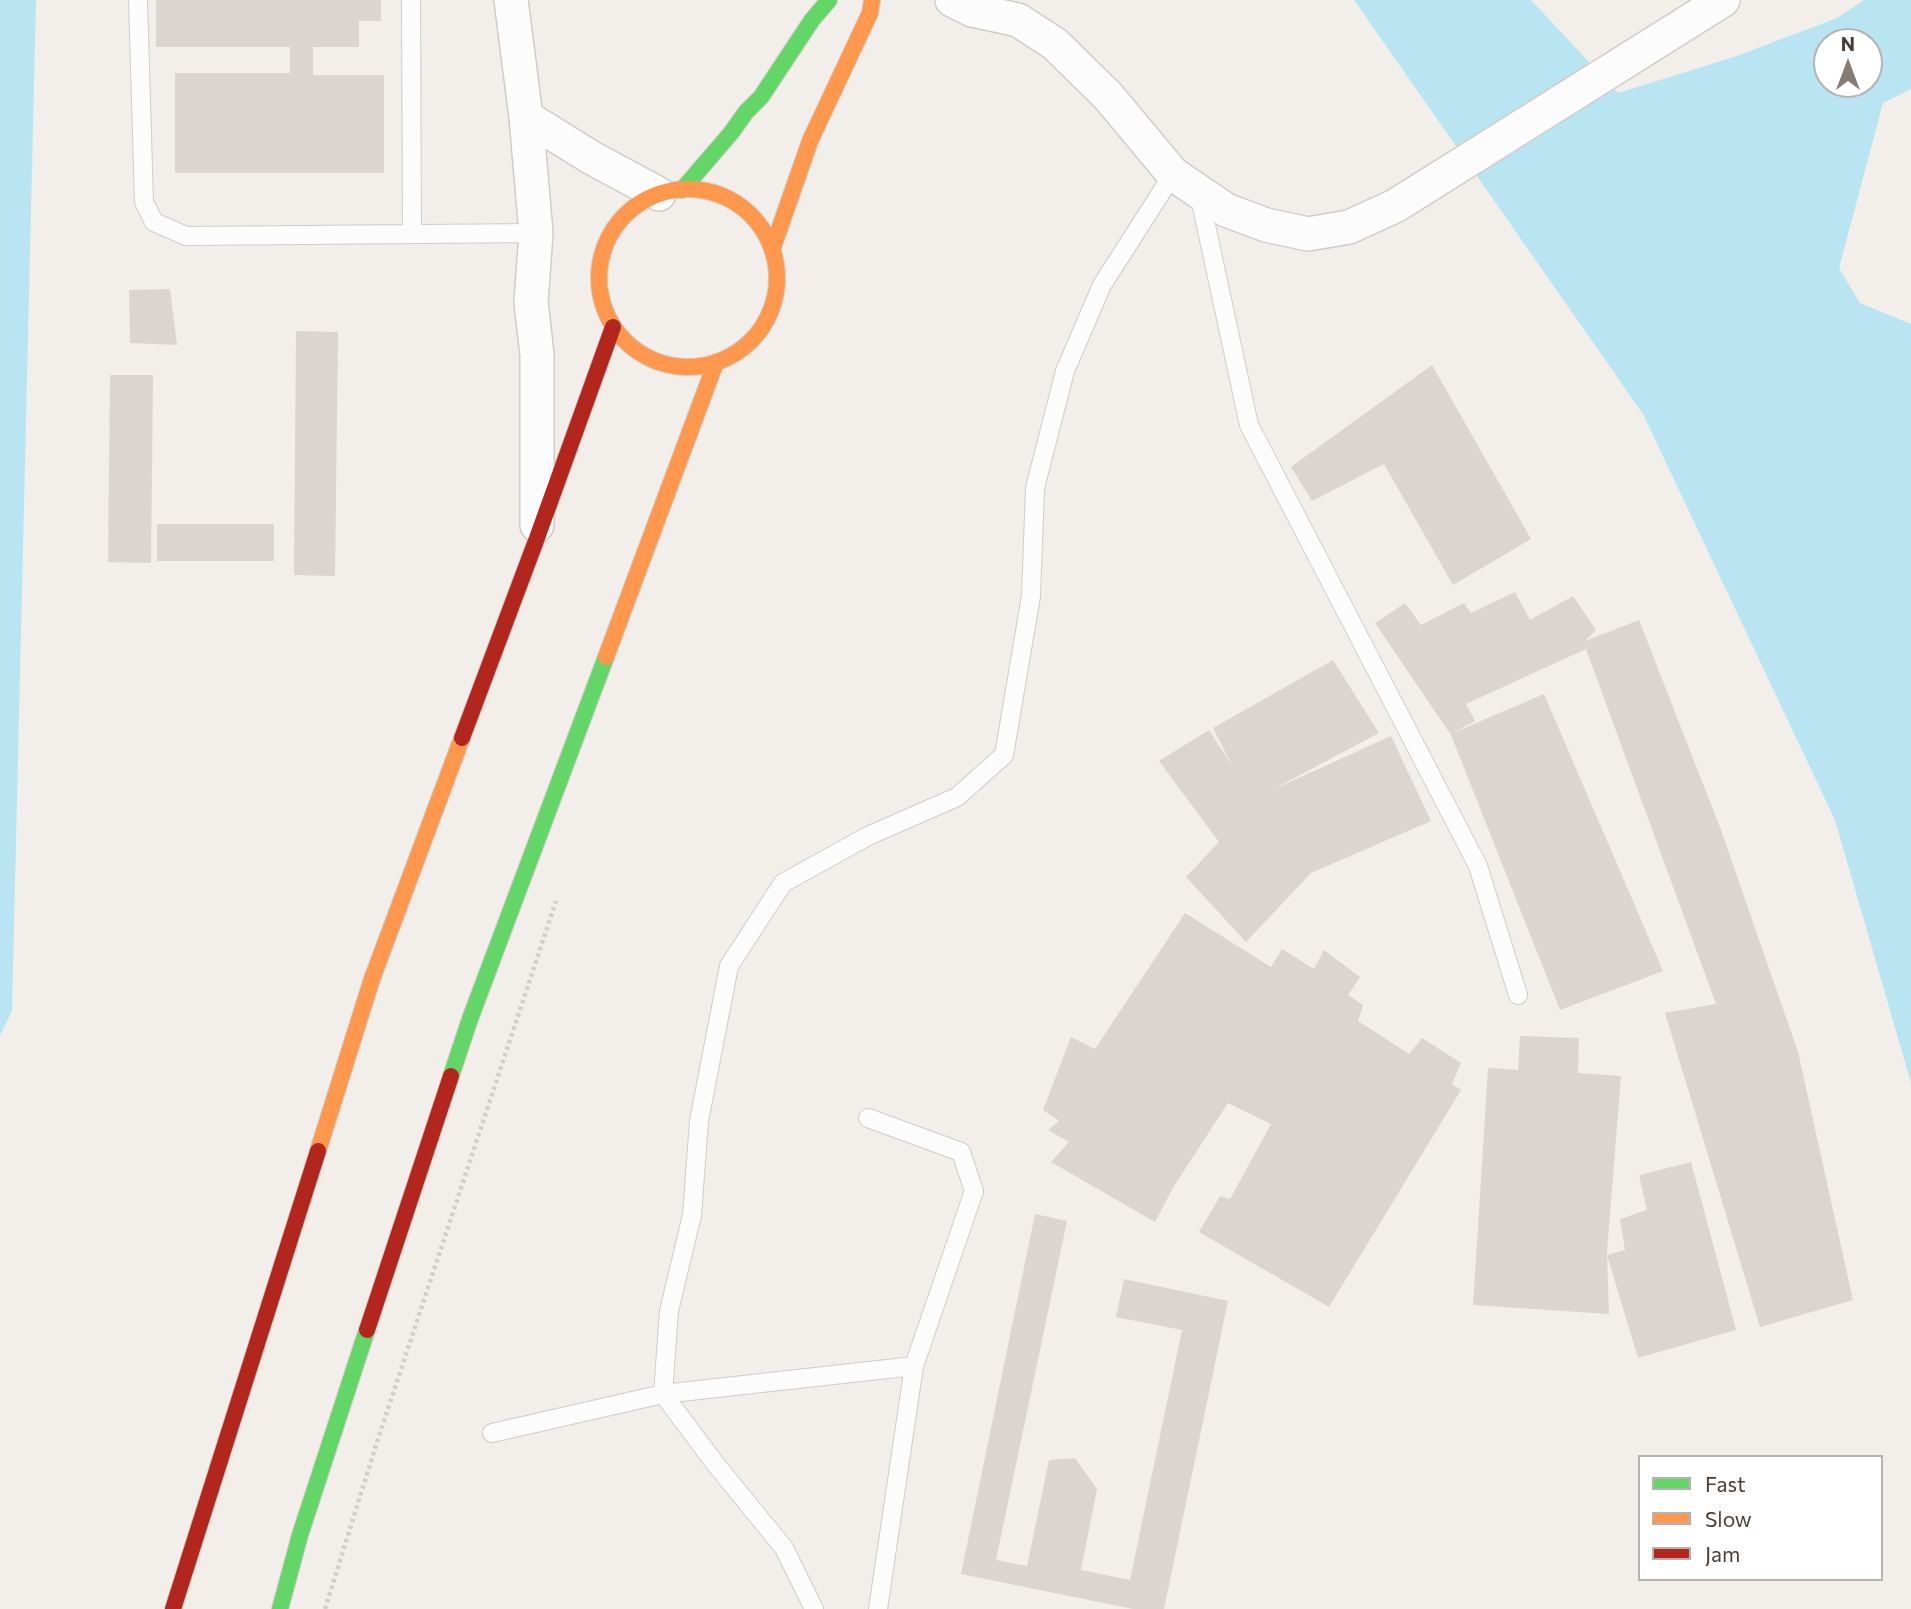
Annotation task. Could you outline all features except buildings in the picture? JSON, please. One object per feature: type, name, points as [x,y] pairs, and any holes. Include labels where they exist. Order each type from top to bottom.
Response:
[{"type":"street","points":[[511,0],[526,117],[536,233],[531,302],[537,355],[537,538]]},
{"type":"street","points":[[526,117],[592,158],[670,192],[705,192],[727,199],[747,212],[762,229],[772,250],[777,273],[775,296],[768,318],[746,345],[716,362],[693,367],[670,366],[648,358],[628,345],[613,327],[603,307],[598,284],[600,261],[608,239],[621,220],[638,205],[670,192],[732,133],[746,112],[761,97],[812,20],[829,0]]},
{"type":"street","points":[[772,250],[810,141],[870,13],[872,0]]},
{"type":"street","points":[[952,0],[972,9],[1018,20],[1055,44],[1108,96],[1185,181],[1226,210],[1266,225],[1308,234],[1349,227],[1395,206],[1723,0]]},
{"type":"street","points":[[173,1609],[372,979],[613,327]]},
{"type":"street","points":[[280,1609],[328,1447],[470,1019],[716,362]]},
{"type":"lane","points":[[138,0],[144,202],[154,222],[186,236],[536,233]]},
{"type":"lane","points":[[411,0],[412,234]]},
{"type":"lane","points":[[1185,181],[1248,425],[1478,866],[1518,995]]},
{"type":"lane","points":[[814,1609],[784,1548],[663,1394],[669,1311],[692,1215],[699,1121],[729,966],[783,883],[868,836],[957,797],[1004,755],[1031,596],[1035,488],[1065,371],[1102,285],[1185,181]]},
{"type":"lane","points":[[868,1118],[961,1152],[974,1191],[914,1366],[878,1609]]},
{"type":"lane","points":[[492,1433],[663,1394],[914,1366]]},
{"type":"path","points":[[325,1609],[377,1442],[559,893]]},
{"type":"water","points":[[0,0],[36,0],[12,1011],[0,1035]]},
{"type":"water","points":[[1354,0],[1531,0],[1618,93],[1734,57],[1837,18],[1864,0],[1911,0],[1911,89],[1883,103],[1839,268],[1860,303],[1911,324],[1911,1083],[1835,820],[1643,414]]},
{"type":"traffic: fast","points":[[682,190],[761,97],[812,20],[829,0]]},
{"type":"traffic: fast","points":[[451,1076],[606,657]]},
{"type":"traffic: fast","points":[[280,1609],[300,1535],[367,1330]]},
{"type":"traffic: slow","points":[[772,250],[810,141],[870,13],[872,0]]},
{"type":"traffic: slow","points":[[688,189],[722,196],[751,215],[770,244],[777,278],[770,312],[751,341],[722,360],[688,367],[654,360],[625,341],[606,312],[599,278],[606,244],[625,215],[654,196],[688,189]]},
{"type":"traffic: slow","points":[[606,657],[716,362]]},
{"type":"traffic: slow","points":[[318,1151],[372,979],[462,738]]},
{"type":"traffic: jam","points":[[462,738],[613,327]]},
{"type":"traffic: jam","points":[[367,1330],[451,1076]]},
{"type":"traffic: jam","points":[[173,1609],[318,1151]]}]
